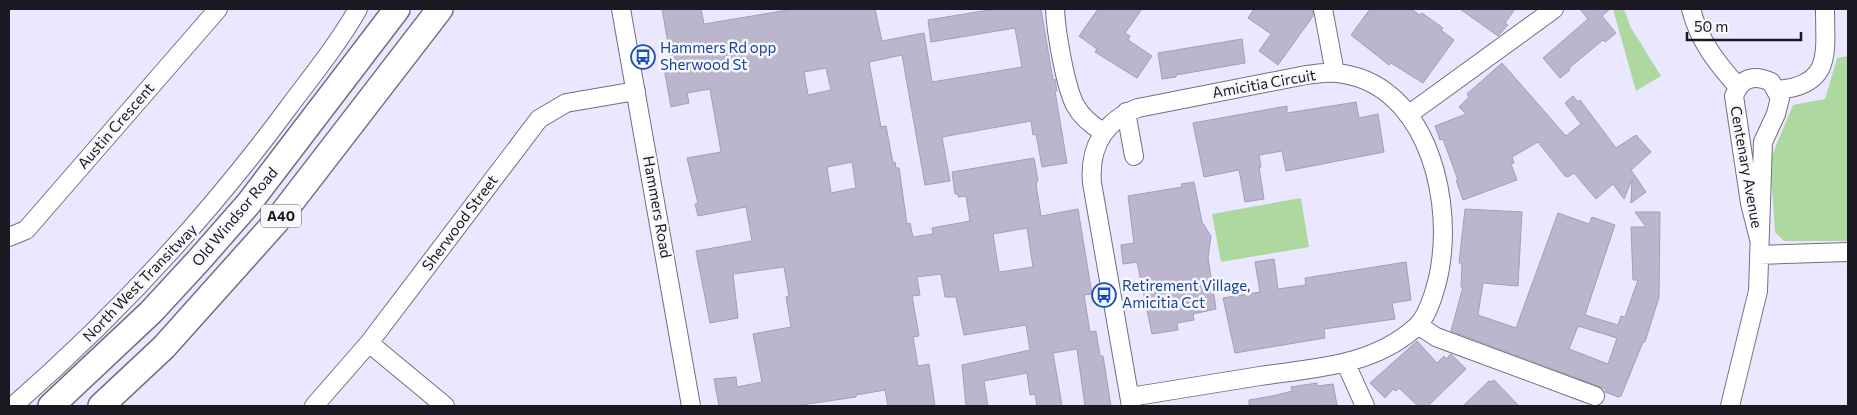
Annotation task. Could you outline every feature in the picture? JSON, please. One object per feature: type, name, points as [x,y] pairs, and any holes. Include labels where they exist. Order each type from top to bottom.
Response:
[{"type":"highway","name":"Old Windsor Road","points":[[51,406],[151,312],[200,260],[249,203],[397,9]]},
{"type":"highway","name":"A40","points":[[101,406],[164,347],[275,223],[440,9]]},
{"type":"street","name":"Austin Crescent","points":[[9,237],[26,230],[218,9]]},
{"type":"street","points":[[344,33],[358,9]]},
{"type":"street","points":[[344,33],[364,9]]},
{"type":"street","name":"Hammers Road","points":[[621,9],[691,406]]},
{"type":"street","points":[[1055,9],[1064,62],[1076,105],[1091,124],[1103,132]]},
{"type":"street","points":[[1323,9],[1335,73]]},
{"type":"street","points":[[1408,115],[1554,9]]},
{"type":"street","points":[[1691,9],[1697,29],[1712,58],[1738,87]]},
{"type":"street","points":[[1777,90],[1792,89],[1810,81],[1820,72],[1826,52],[1825,9]]},
{"type":"street","name":"North West Transitway","points":[[13,406],[70,356],[124,304],[188,236],[257,151],[344,33]]},
{"type":"street","name":"Amicitia Circuit","points":[[1335,73],[1361,79],[1375,86],[1399,104],[1408,115],[1434,166],[1439,184],[1444,219],[1442,255],[1437,283],[1418,325],[1398,341],[1346,364],[1130,401],[1093,189],[1093,157],[1103,132],[1126,112],[1157,104],[1306,75],[1335,73]]},
{"type":"street","name":"Centenary Avenue","points":[[1730,406],[1754,310],[1759,247],[1763,142],[1779,104],[1777,90],[1771,82],[1751,77],[1743,81],[1738,87],[1734,96],[1734,105],[1759,247]]},
{"type":"street","name":"Sherwood Street","points":[[314,406],[369,343],[539,119],[566,103],[636,91]]},
{"type":"street","points":[[1126,112],[1134,156]]},
{"type":"street","points":[[1759,247],[1848,252]]},
{"type":"street","points":[[1418,325],[1436,337],[1595,396]]},
{"type":"street","points":[[369,343],[446,406]]},
{"type":"street","points":[[1346,364],[1365,406]]},
{"type":"green space","points":[[1613,9],[1624,9],[1630,26],[1661,76],[1636,91]]},
{"type":"green space","points":[[1848,56],[1848,241],[1784,241],[1775,232],[1770,160],[1793,105],[1825,99],[1837,58]]},
{"type":"green space","points":[[1301,198],[1309,247],[1221,262],[1212,214]]},
{"type":"building","points":[[662,9],[701,9],[704,24],[794,9],[875,9],[882,41],[924,33],[932,82],[1022,67],[1015,28],[931,42],[928,20],[995,9],[1041,9],[1053,80],[1055,79],[1057,91],[1055,91],[1067,163],[1042,167],[1036,134],[1033,135],[1031,121],[942,137],[950,181],[925,185],[902,55],[869,62],[881,127],[886,126],[893,163],[895,162],[896,168],[899,168],[907,224],[910,223],[913,237],[933,234],[932,228],[970,221],[966,196],[958,197],[958,194],[955,194],[952,172],[1034,158],[1041,216],[1078,209],[1092,294],[1084,295],[1090,332],[1096,331],[1100,356],[1103,356],[1111,406],[1085,406],[1077,349],[1053,353],[1062,406],[1037,406],[1035,394],[1030,395],[1027,373],[984,381],[988,406],[966,406],[962,365],[1030,350],[1026,325],[964,335],[956,297],[945,297],[941,274],[917,277],[920,295],[912,296],[919,336],[913,337],[918,366],[929,364],[935,406],[888,406],[885,390],[856,395],[856,397],[794,406],[719,406],[714,379],[736,377],[737,387],[762,382],[753,334],[791,327],[786,297],[789,296],[784,267],[733,274],[738,318],[710,323],[696,251],[752,241],[746,207],[698,216],[695,204],[698,203],[687,158],[721,152],[710,89],[687,93],[689,103],[671,107],[664,68],[672,66]],"holes":[[[826,68],[831,90],[808,95],[804,72]],[[852,162],[856,188],[831,193],[827,167]],[[1027,228],[1033,267],[999,272],[993,234]]]},
{"type":"building","points":[[1098,9],[1142,9],[1125,33],[1130,36],[1128,40],[1152,56],[1137,78],[1095,52],[1097,49],[1079,36]]},
{"type":"building","points":[[1254,9],[1313,9],[1313,16],[1278,65],[1259,51],[1271,34],[1248,18]]},
{"type":"building","points":[[1370,9],[1411,9],[1420,15],[1422,13],[1443,28],[1441,30],[1454,40],[1423,83],[1391,63],[1389,65],[1351,35]]},
{"type":"building","points":[[1460,9],[1515,9],[1505,23],[1508,25],[1498,36]]},
{"type":"building","points":[[1580,9],[1610,9],[1602,16],[1616,33],[1605,42],[1603,40],[1569,68],[1570,70],[1560,78],[1543,58],[1588,19]]},
{"type":"building","points":[[1242,39],[1245,63],[1162,79],[1158,53]]},
{"type":"building","points":[[1502,63],[1566,136],[1581,124],[1565,103],[1573,96],[1578,102],[1580,100],[1616,148],[1636,135],[1651,152],[1631,170],[1646,192],[1631,203],[1632,179],[1624,199],[1613,184],[1596,199],[1574,173],[1568,177],[1565,176],[1538,142],[1512,157],[1514,163],[1511,164],[1517,180],[1463,200],[1443,139],[1440,140],[1435,126],[1466,114],[1459,107],[1469,97],[1467,94]]},
{"type":"building","points":[[1356,102],[1359,118],[1378,114],[1384,152],[1286,171],[1282,151],[1259,155],[1264,199],[1245,202],[1239,170],[1204,177],[1193,123],[1287,106],[1287,113]]},
{"type":"building","points":[[1194,182],[1202,222],[1211,236],[1208,258],[1216,309],[1193,314],[1194,320],[1177,323],[1178,330],[1152,334],[1137,262],[1123,264],[1121,245],[1134,243],[1128,196],[1182,187],[1181,184]]},
{"type":"building","points":[[1465,209],[1522,212],[1518,286],[1483,283],[1478,315],[1516,328],[1558,213],[1589,224],[1592,217],[1615,225],[1585,315],[1618,325],[1621,316],[1625,317],[1638,280],[1633,280],[1631,227],[1646,227],[1635,212],[1660,212],[1659,297],[1645,342],[1643,342],[1621,396],[1618,397],[1605,392],[1606,389],[1451,331],[1463,287],[1461,287],[1462,263],[1459,263]],"holes":[[[1578,326],[1617,338],[1608,364],[1569,349]]]},
{"type":"building","points":[[1274,259],[1278,289],[1306,285],[1305,278],[1406,262],[1411,300],[1392,303],[1395,319],[1324,329],[1325,338],[1235,353],[1223,298],[1260,292],[1255,262]]},
{"type":"building","points":[[1417,341],[1437,363],[1444,356],[1446,359],[1451,354],[1466,369],[1428,406],[1418,406],[1399,388],[1396,391],[1393,389],[1385,398],[1370,383]]},
{"type":"building","points":[[1494,380],[1519,406],[1463,406],[1489,381]]},
{"type":"building","points":[[1317,383],[1317,386],[1333,384],[1337,405],[1249,406],[1249,400],[1292,391],[1291,387]]},
{"type":"place","name":"Hammers Rd opp Sherwood St","points":[[643,57]]},
{"type":"place","name":"Retirement Village, Amicitia Cct","points":[[1104,295]]}]
